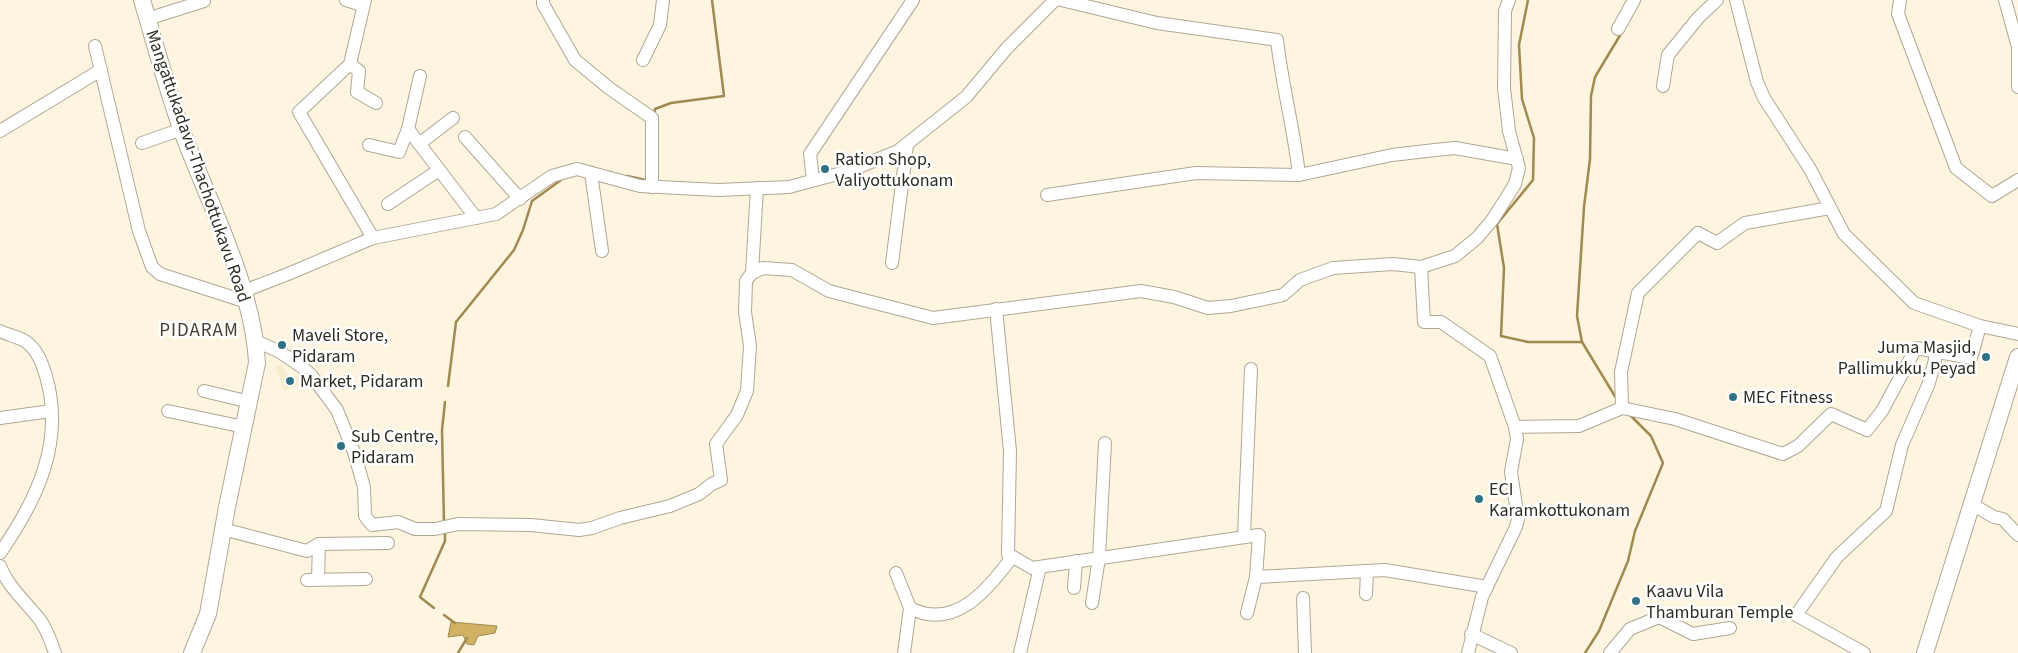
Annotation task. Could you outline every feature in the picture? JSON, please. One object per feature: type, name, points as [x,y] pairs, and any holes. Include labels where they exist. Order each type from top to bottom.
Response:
[{"type":"main road","name":"Mangattukadavu-Thachottukavu Road","points":[[142,0],[182,129],[245,296],[256,341],[257,363],[223,529],[208,614],[192,653]]},
{"type":"main road","points":[[1925,653],[2018,357]]},
{"type":"street","points":[[346,0],[364,2],[350,64],[299,112],[373,238]]},
{"type":"street","points":[[543,0],[543,4],[575,60],[609,88],[652,118],[652,187]]},
{"type":"street","points":[[642,60],[660,26],[663,0]]},
{"type":"street","points":[[814,180],[810,154],[913,0]]},
{"type":"street","points":[[95,46],[139,231],[152,267],[160,274],[245,296],[288,274],[373,238],[496,214],[552,176],[577,170],[640,186],[718,190],[789,187],[849,171],[898,151],[966,98],[1008,48],[1055,0]]},
{"type":"street","points":[[1061,0],[1157,23],[1276,40],[1281,77],[1295,139],[1299,175]]},
{"type":"street","points":[[256,341],[280,352],[302,367],[311,375],[337,410],[354,452],[364,487],[366,516],[372,525],[398,522],[415,529],[435,529],[454,525],[532,525],[579,530],[592,528],[620,518],[654,512],[687,500],[721,480],[716,444],[738,415],[747,391],[750,346],[746,281],[752,273],[763,268],[792,270],[829,291],[933,318],[1141,291],[1174,297],[1208,308],[1231,306],[1282,295],[1300,280],[1333,268],[1393,264],[1421,267],[1455,256],[1478,238],[1516,184],[1519,168],[1510,132],[1504,88],[1505,11],[1509,0]]},
{"type":"street","points":[[1618,29],[1634,0]]},
{"type":"street","points":[[1663,86],[1668,55],[1698,18],[1717,0]]},
{"type":"street","points":[[1736,0],[1760,90],[1810,169],[1844,234],[1914,303],[1980,326],[2018,334]]},
{"type":"street","points":[[1900,0],[1898,14],[1956,168],[1992,196],[2018,180]]},
{"type":"street","points":[[2005,0],[2018,48],[2018,87]]},
{"type":"street","points":[[147,19],[204,1]]},
{"type":"street","points":[[350,64],[359,70],[357,92],[376,103]]},
{"type":"street","points":[[0,131],[101,70]]},
{"type":"street","points":[[369,145],[398,152],[408,129],[420,76]]},
{"type":"street","points":[[420,144],[453,118]]},
{"type":"street","points":[[142,143],[182,129]]},
{"type":"street","points":[[408,129],[476,218]]},
{"type":"street","points":[[465,137],[520,199]]},
{"type":"street","points":[[892,263],[906,145]]},
{"type":"street","points":[[1048,195],[1196,173],[1299,175],[1392,155],[1442,149],[1455,148],[1517,158]]},
{"type":"street","points":[[388,204],[439,170]]},
{"type":"street","points":[[591,173],[602,251]]},
{"type":"street","points":[[752,273],[757,188]]},
{"type":"street","points":[[1622,408],[1621,372],[1638,293],[1698,234],[1717,243],[1745,223],[1830,208]]},
{"type":"street","points":[[1421,267],[1424,322],[1441,322],[1490,356],[1498,370],[1517,439],[1511,472],[1518,519],[1487,587],[1471,634],[1468,653]]},
{"type":"street","points":[[996,309],[1010,452],[1008,554],[1032,568],[1259,535],[1256,576],[1247,613]]},
{"type":"street","points":[[1515,427],[1579,426],[1622,408],[1674,419],[1783,454],[1798,446],[1831,414],[1867,430],[1882,411],[1916,348],[1971,358],[1980,326]]},
{"type":"street","points":[[0,331],[25,342],[41,358],[51,394],[51,434],[46,468],[32,502],[0,554]]},
{"type":"street","points":[[1864,653],[1796,615],[1837,557],[1886,511],[1902,445],[1929,383],[1937,352]]},
{"type":"street","points":[[1244,536],[1251,369]]},
{"type":"street","points":[[204,392],[250,402]]},
{"type":"street","points":[[0,418],[51,411]]},
{"type":"street","points":[[168,411],[244,427]]},
{"type":"street","points":[[1092,603],[1099,558],[1104,443]]},
{"type":"street","points":[[1973,505],[1994,517],[2003,519],[2018,535]]},
{"type":"street","points":[[223,529],[307,551],[319,544],[388,543]]},
{"type":"street","points":[[319,544],[312,579],[366,579]]},
{"type":"street","points":[[910,608],[923,615],[941,615],[956,610],[991,587],[1012,557]]},
{"type":"street","points":[[1074,588],[1076,561]]},
{"type":"street","points":[[0,566],[23,602],[40,620],[50,637],[55,653]]},
{"type":"street","points":[[1020,653],[1040,566]]},
{"type":"street","points":[[1256,576],[1385,570],[1487,587]]},
{"type":"street","points":[[1366,571],[1366,594]]},
{"type":"street","points":[[896,573],[910,608],[904,653]]},
{"type":"street","points":[[1303,598],[1305,653]]},
{"type":"street","points":[[1610,653],[1630,629],[1659,617],[1693,634],[1730,628]]},
{"type":"street","points":[[1471,634],[1511,653]]},
{"type":"shaded area","name":"Market, Pidaram","points":[[281,365],[289,377],[298,375],[301,384],[284,391],[275,367]]},
{"type":"shaded area","points":[[451,622],[497,626],[495,633],[478,636],[474,645],[467,644],[463,635],[448,637]]},
{"type":"waterway","points":[[654,115],[655,109],[671,103],[724,96],[712,0]]},
{"type":"waterway","points":[[1528,0],[1519,45],[1522,99],[1534,138],[1533,180],[1497,224],[1504,268],[1501,336],[1528,342],[1582,342]]},
{"type":"waterway","points":[[1616,398],[1582,342],[1577,316],[1584,207],[1590,159],[1591,96],[1595,77],[1622,32]]},
{"type":"waterway","points":[[627,176],[646,180],[647,177]]},
{"type":"waterway","points":[[448,386],[456,322],[514,250],[523,230],[532,201],[561,180]]},
{"type":"waterway","points":[[444,523],[442,430],[445,402]]},
{"type":"waterway","points":[[1585,653],[1599,631],[1628,561],[1635,531],[1663,463],[1651,436],[1629,414]]},
{"type":"waterway","points":[[434,608],[420,597],[445,541],[445,531]]},
{"type":"waterway","points":[[444,615],[455,623]]},
{"type":"waterway","points":[[458,653],[467,638]]},
{"type":"place","name":"Ration Shop, Valiyottukonam","points":[[825,169]]},
{"type":"place","name":"Maveli Store, Pidaram","points":[[282,345]]},
{"type":"place","name":"Juma Masjid, Pallimukku, Peyad","points":[[1986,357]]},
{"type":"place","name":"Market, Pidaram","points":[[290,381]]},
{"type":"place","name":"MEC Fitness","points":[[1733,397]]},
{"type":"place","name":"Sub Centre, Pidaram","points":[[341,446]]},
{"type":"place","name":"ECI Karamkottukonam","points":[[1479,499]]},
{"type":"place","name":"Kaavu Vila Thamburan Temple","points":[[1636,601]]},
{"type":"district","name":"PIDARAM","points":[[199,330]]}]
